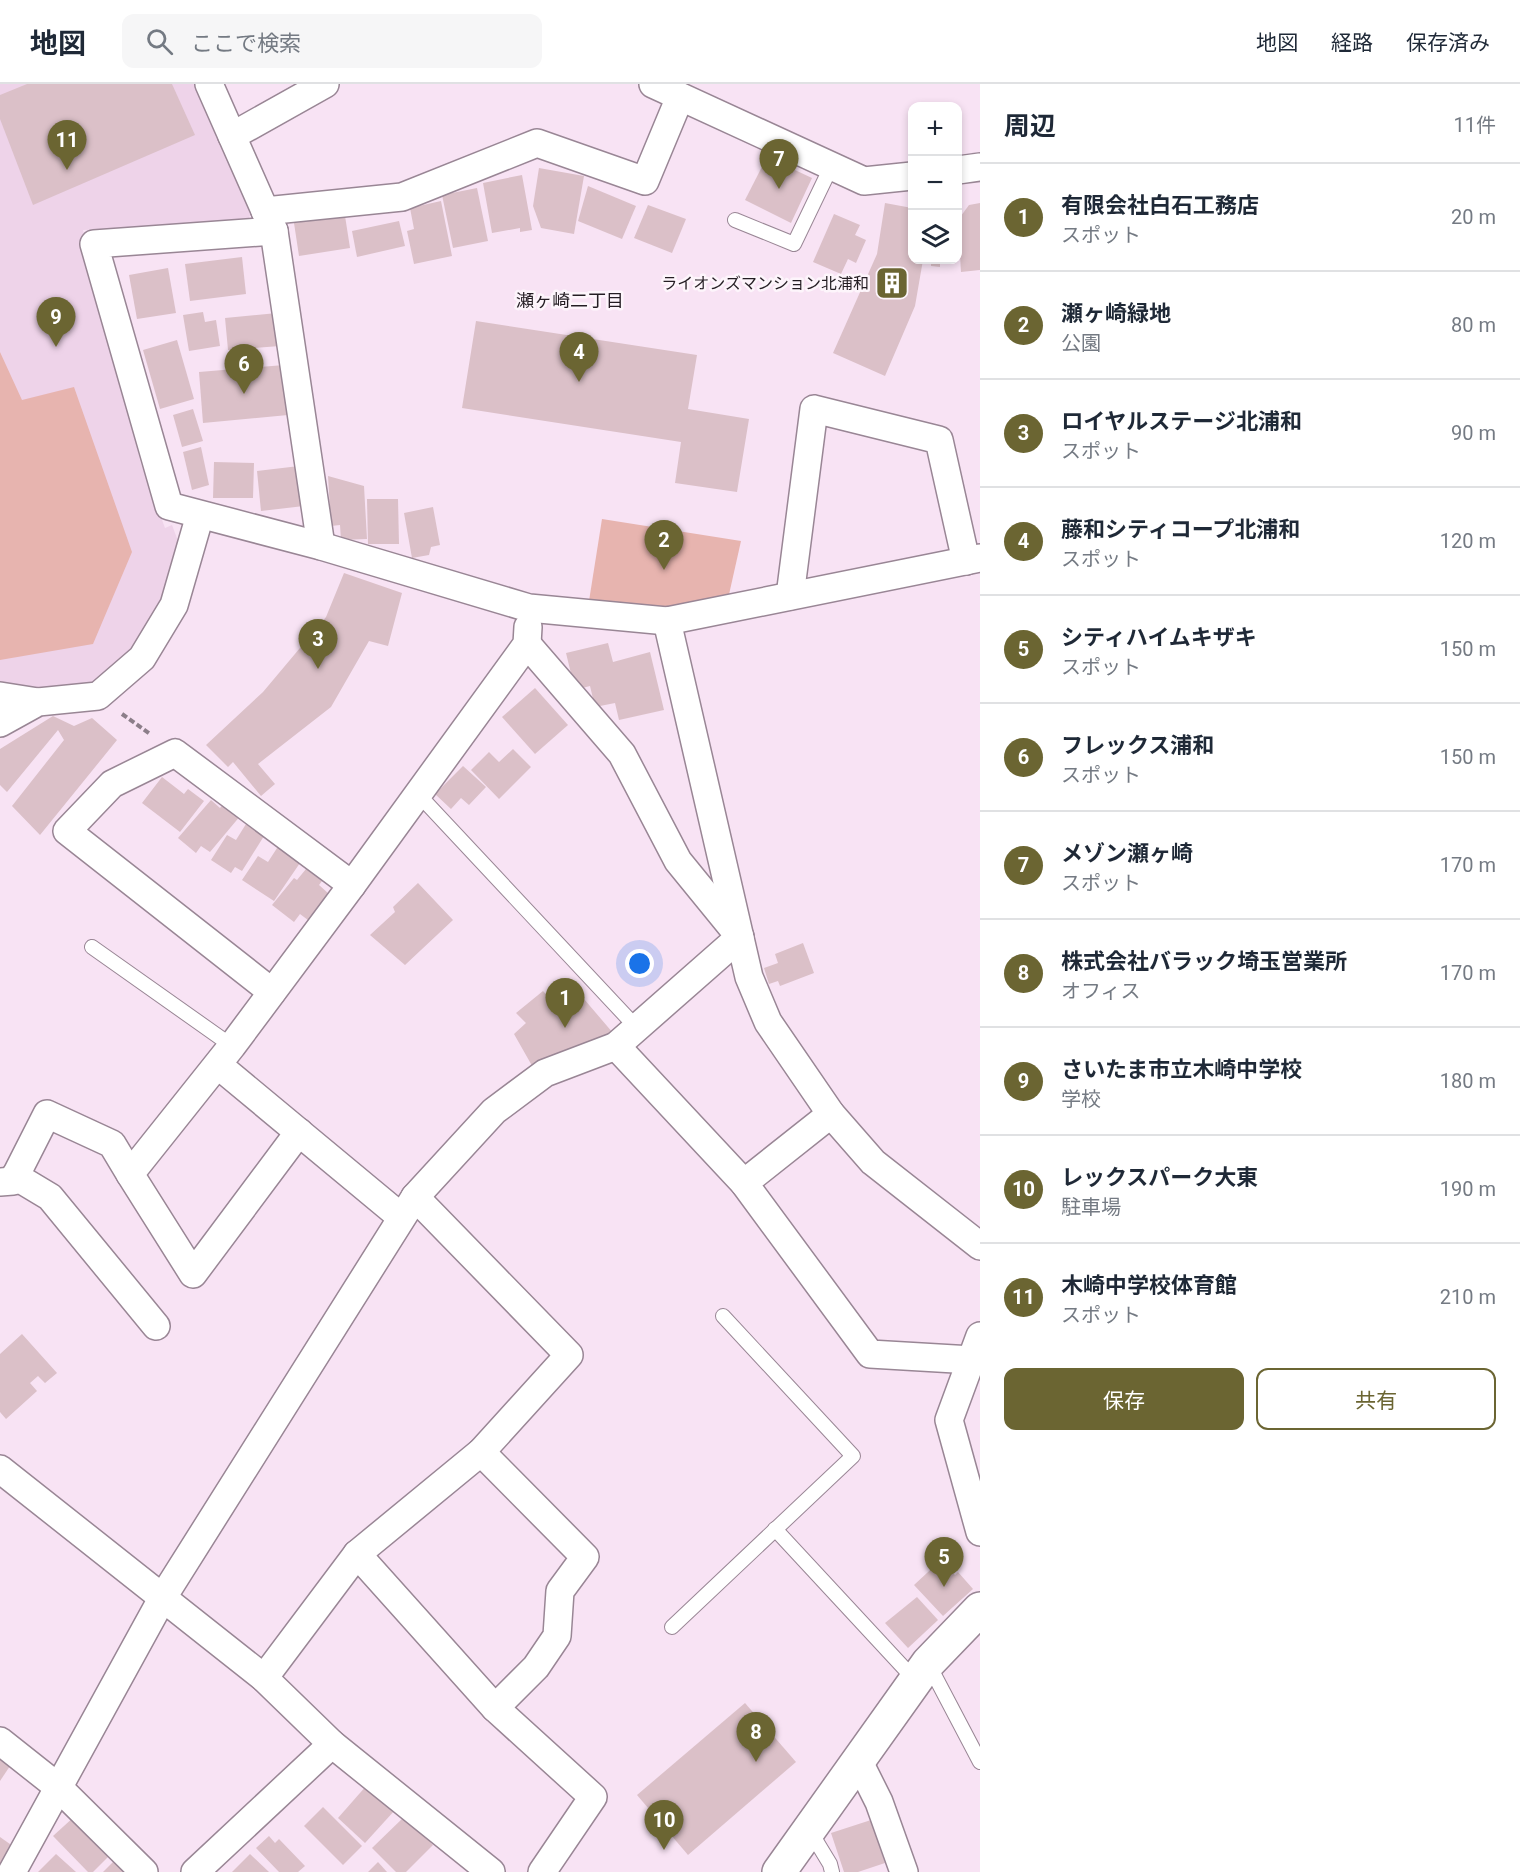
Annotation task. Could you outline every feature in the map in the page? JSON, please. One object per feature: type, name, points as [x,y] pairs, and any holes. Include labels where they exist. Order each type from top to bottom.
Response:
[{"type":"street","points":[[209,84],[270,221],[321,546]]},
{"type":"street","points":[[232,136],[325,84]]},
{"type":"street","points":[[653,84],[864,182],[908,176]]},
{"type":"street","points":[[680,97],[645,181],[537,143],[402,197],[270,221],[94,244],[169,506],[321,546],[529,608],[667,621],[973,560],[939,440],[814,409],[790,596]]},
{"type":"street","points":[[962,169],[980,167]]},
{"type":"street","points":[[0,696],[38,702],[98,696],[142,658],[174,605],[200,515]]},
{"type":"street","points":[[130,1174],[225,1055],[352,885],[526,644],[529,608]]},
{"type":"street","points":[[667,621],[749,977],[768,1022],[831,1114],[873,1162],[980,1246]]},
{"type":"street","points":[[526,644],[622,754],[678,861],[740,937]]},
{"type":"street","points":[[0,723],[38,702]]},
{"type":"street","points":[[272,992],[67,831],[112,784],[175,753],[352,885]]},
{"type":"street","points":[[12,1872],[163,1598],[408,1207],[494,1112],[545,1073],[616,1046],[740,937]]},
{"type":"street","points":[[616,1046],[744,1183],[870,1354],[976,1348],[949,1420],[980,1532]]},
{"type":"street","points":[[225,1055],[299,1132],[408,1207],[569,1355],[481,1452],[357,1554],[264,1678]]},
{"type":"street","points":[[156,1326],[50,1197],[8,1179],[46,1114],[112,1144],[193,1274],[299,1132]]},
{"type":"street","points":[[744,1183],[831,1114]]},
{"type":"street","points":[[481,1452],[585,1557],[560,1591],[558,1636],[536,1667],[495,1708]]},
{"type":"street","points":[[0,1469],[264,1678],[332,1744],[491,1872]]},
{"type":"street","points":[[357,1554],[495,1708],[593,1797],[542,1872]]},
{"type":"street","points":[[778,1872],[922,1672],[980,1609]]},
{"type":"street","points":[[0,1741],[58,1787],[144,1872]]},
{"type":"street","points":[[195,1872],[332,1744]]},
{"type":"street","points":[[858,1760],[879,1802],[904,1872]]},
{"type":"lane","points":[[735,220],[794,244],[831,167]]},
{"type":"lane","points":[[418,794],[637,1028]]},
{"type":"lane","points":[[92,947],[225,1055]]},
{"type":"lane","points":[[672,1627],[853,1456],[723,1316]]},
{"type":"lane","points":[[775,1529],[922,1672],[980,1762]]},
{"type":"lane","points":[[809,1829],[830,1864],[832,1872]]},
{"type":"path","points":[[98,696],[175,753]]},
{"type":"shaded area","points":[[0,84],[195,84],[251,212],[247,224],[83,230],[141,464],[165,528],[172,525],[178,541],[168,592],[144,637],[106,678],[85,685],[49,690],[0,683]]},
{"type":"shaded area","points":[[0,352],[22,400],[74,387],[132,552],[93,644],[0,660]]},
{"type":"shaded area","points":[[602,519],[741,541],[728,599],[666,610],[589,601]]},
{"type":"building","points":[[27,84],[172,84],[195,135],[33,205],[0,119],[0,95]]},
{"type":"building","points":[[767,157],[812,178],[791,223],[745,200]]},
{"type":"building","points":[[539,168],[584,176],[574,234],[541,228],[533,206]]},
{"type":"building","points":[[522,175],[532,230],[520,232],[520,228],[492,233],[483,183]]},
{"type":"building","points":[[588,186],[636,206],[622,239],[578,221]]},
{"type":"building","points":[[477,188],[488,241],[453,248],[442,195]]},
{"type":"building","points":[[441,201],[452,256],[414,264],[407,231],[414,229],[410,208]]},
{"type":"building","name":"ライオンズマンション北浦和","points":[[885,203],[908,207],[908,264],[922,264],[915,306],[885,376],[833,353],[877,254]]},
{"type":"building","points":[[980,203],[980,270],[961,272],[962,215],[969,205]]},
{"type":"building","points":[[648,205],[686,219],[672,253],[634,238]]},
{"type":"building","points":[[834,214],[860,225],[855,235],[866,240],[856,263],[848,259],[841,274],[813,262]]},
{"type":"building","points":[[345,216],[350,248],[299,256],[294,223]]},
{"type":"building","points":[[399,221],[405,246],[357,257],[352,231]]},
{"type":"building","points":[[242,257],[246,294],[190,301],[185,264]]},
{"type":"building","points":[[168,268],[176,313],[137,319],[129,275]]},
{"type":"building","points":[[203,312],[205,322],[216,320],[220,346],[189,351],[183,315]]},
{"type":"building","points":[[277,313],[280,346],[228,350],[225,318]]},
{"type":"building","points":[[476,321],[697,355],[688,409],[749,419],[737,492],[675,483],[681,442],[462,408]]},
{"type":"building","points":[[177,340],[194,399],[160,409],[143,350]]},
{"type":"building","points":[[284,365],[288,415],[203,423],[199,372]]},
{"type":"building","points":[[193,409],[203,441],[182,447],[173,415]]},
{"type":"building","points":[[201,447],[209,485],[192,490],[183,452]]},
{"type":"building","points":[[214,462],[254,463],[253,498],[213,498]]},
{"type":"building","points":[[299,466],[304,506],[261,511],[257,471]]},
{"type":"building","points":[[328,476],[364,486],[367,539],[341,540],[340,525],[331,526]]},
{"type":"building","points":[[367,499],[398,499],[399,544],[368,544]]},
{"type":"building","points":[[433,507],[440,545],[431,547],[429,555],[412,558],[404,513]]},
{"type":"building","points":[[344,573],[402,593],[388,646],[369,641],[331,707],[258,764],[275,784],[261,796],[233,762],[228,767],[206,745],[263,692],[326,617]]},
{"type":"building","points":[[608,643],[613,662],[650,652],[664,710],[619,720],[615,703],[595,707],[590,686],[575,690],[566,653]]},
{"type":"building","points":[[535,688],[568,725],[535,754],[502,717]]},
{"type":"building","points":[[53,716],[74,726],[92,718],[117,740],[40,835],[12,806],[64,740],[58,730],[7,792],[0,785],[0,749]]},
{"type":"building","points":[[513,749],[531,767],[499,799],[471,770],[489,752],[499,762]]},
{"type":"building","points":[[463,766],[486,787],[469,805],[461,798],[451,809],[435,794]]},
{"type":"building","points":[[162,777],[184,794],[188,789],[204,801],[180,832],[142,803]]},
{"type":"building","points":[[211,800],[220,808],[225,802],[241,815],[210,852],[201,846],[196,853],[178,838]]},
{"type":"building","points":[[246,824],[264,836],[242,871],[235,867],[231,873],[211,860],[227,835],[236,840]]},
{"type":"building","points":[[279,845],[302,860],[274,901],[242,880],[258,856],[268,862]]},
{"type":"building","points":[[306,869],[322,881],[319,885],[329,894],[308,920],[300,914],[294,922],[272,905],[294,878],[297,880]]},
{"type":"building","points":[[418,883],[453,920],[405,965],[370,935],[395,912],[393,907]]},
{"type":"building","points":[[803,943],[814,973],[780,986],[778,981],[769,984],[764,968],[778,963],[775,954]]},
{"type":"building","points":[[543,991],[556,1005],[565,1001],[571,1005],[584,999],[613,1033],[535,1071],[514,1034],[526,1023],[516,1013]]},
{"type":"building","points":[[22,1334],[57,1373],[45,1383],[38,1376],[30,1383],[37,1391],[6,1419],[0,1412],[0,1354]]},
{"type":"building","points":[[941,1560],[955,1575],[958,1572],[973,1589],[943,1616],[914,1585]]},
{"type":"building","points":[[917,1597],[938,1620],[908,1648],[885,1623]]},
{"type":"building","points":[[745,1703],[796,1762],[688,1855],[637,1795]]},
{"type":"building","points":[[0,1759],[10,1766],[0,1781]]},
{"type":"building","points":[[367,1785],[395,1810],[365,1843],[338,1818]]},
{"type":"building","points":[[323,1807],[362,1846],[343,1865],[304,1826]]},
{"type":"building","points":[[75,1816],[112,1853],[93,1872],[88,1872],[53,1836]]},
{"type":"building","points":[[405,1816],[433,1845],[406,1872],[396,1872],[372,1848]]},
{"type":"building","points":[[871,1820],[885,1863],[858,1872],[844,1872],[831,1833]]},
{"type":"building","points":[[269,1836],[275,1843],[279,1839],[305,1866],[298,1872],[279,1872],[256,1848]]},
{"type":"building","points":[[0,1837],[17,1849],[0,1872]]},
{"type":"building","points":[[56,1854],[76,1872],[38,1872]]},
{"type":"building","points":[[250,1854],[269,1872],[232,1872]]},
{"type":"building","points":[[117,1858],[131,1872],[103,1872]]},
{"type":"building","points":[[378,1862],[387,1872],[368,1872]]},
{"type":"place","name":"木崎中学校体育館","points":[[67,170]]},
{"type":"place","name":"メゾン瀬ヶ崎","points":[[779,189]]},
{"type":"place","name":"ライオンズマンション北浦和","points":[[892,283]]},
{"type":"place","name":"さいたま市立木崎中学校","points":[[56,347]]},
{"type":"place","name":"藤和シティコープ北浦和","points":[[579,382]]},
{"type":"place","name":"フレックス浦和","points":[[244,394]]},
{"type":"place","name":"瀬ヶ崎緑地","points":[[664,570]]},
{"type":"place","name":"ロイヤルステージ北浦和","points":[[318,669]]},
{"type":"place","name":"有限会社白石工務店","points":[[565,1028]]},
{"type":"place","name":"シティハイムキザキ","points":[[944,1587]]},
{"type":"place","name":"株式会社バラック埼玉営業所","points":[[756,1762]]},
{"type":"place","name":"レックスパーク大東","points":[[664,1850]]},
{"type":"district","name":"瀬ヶ崎二丁目","points":[[570,301]]}]
